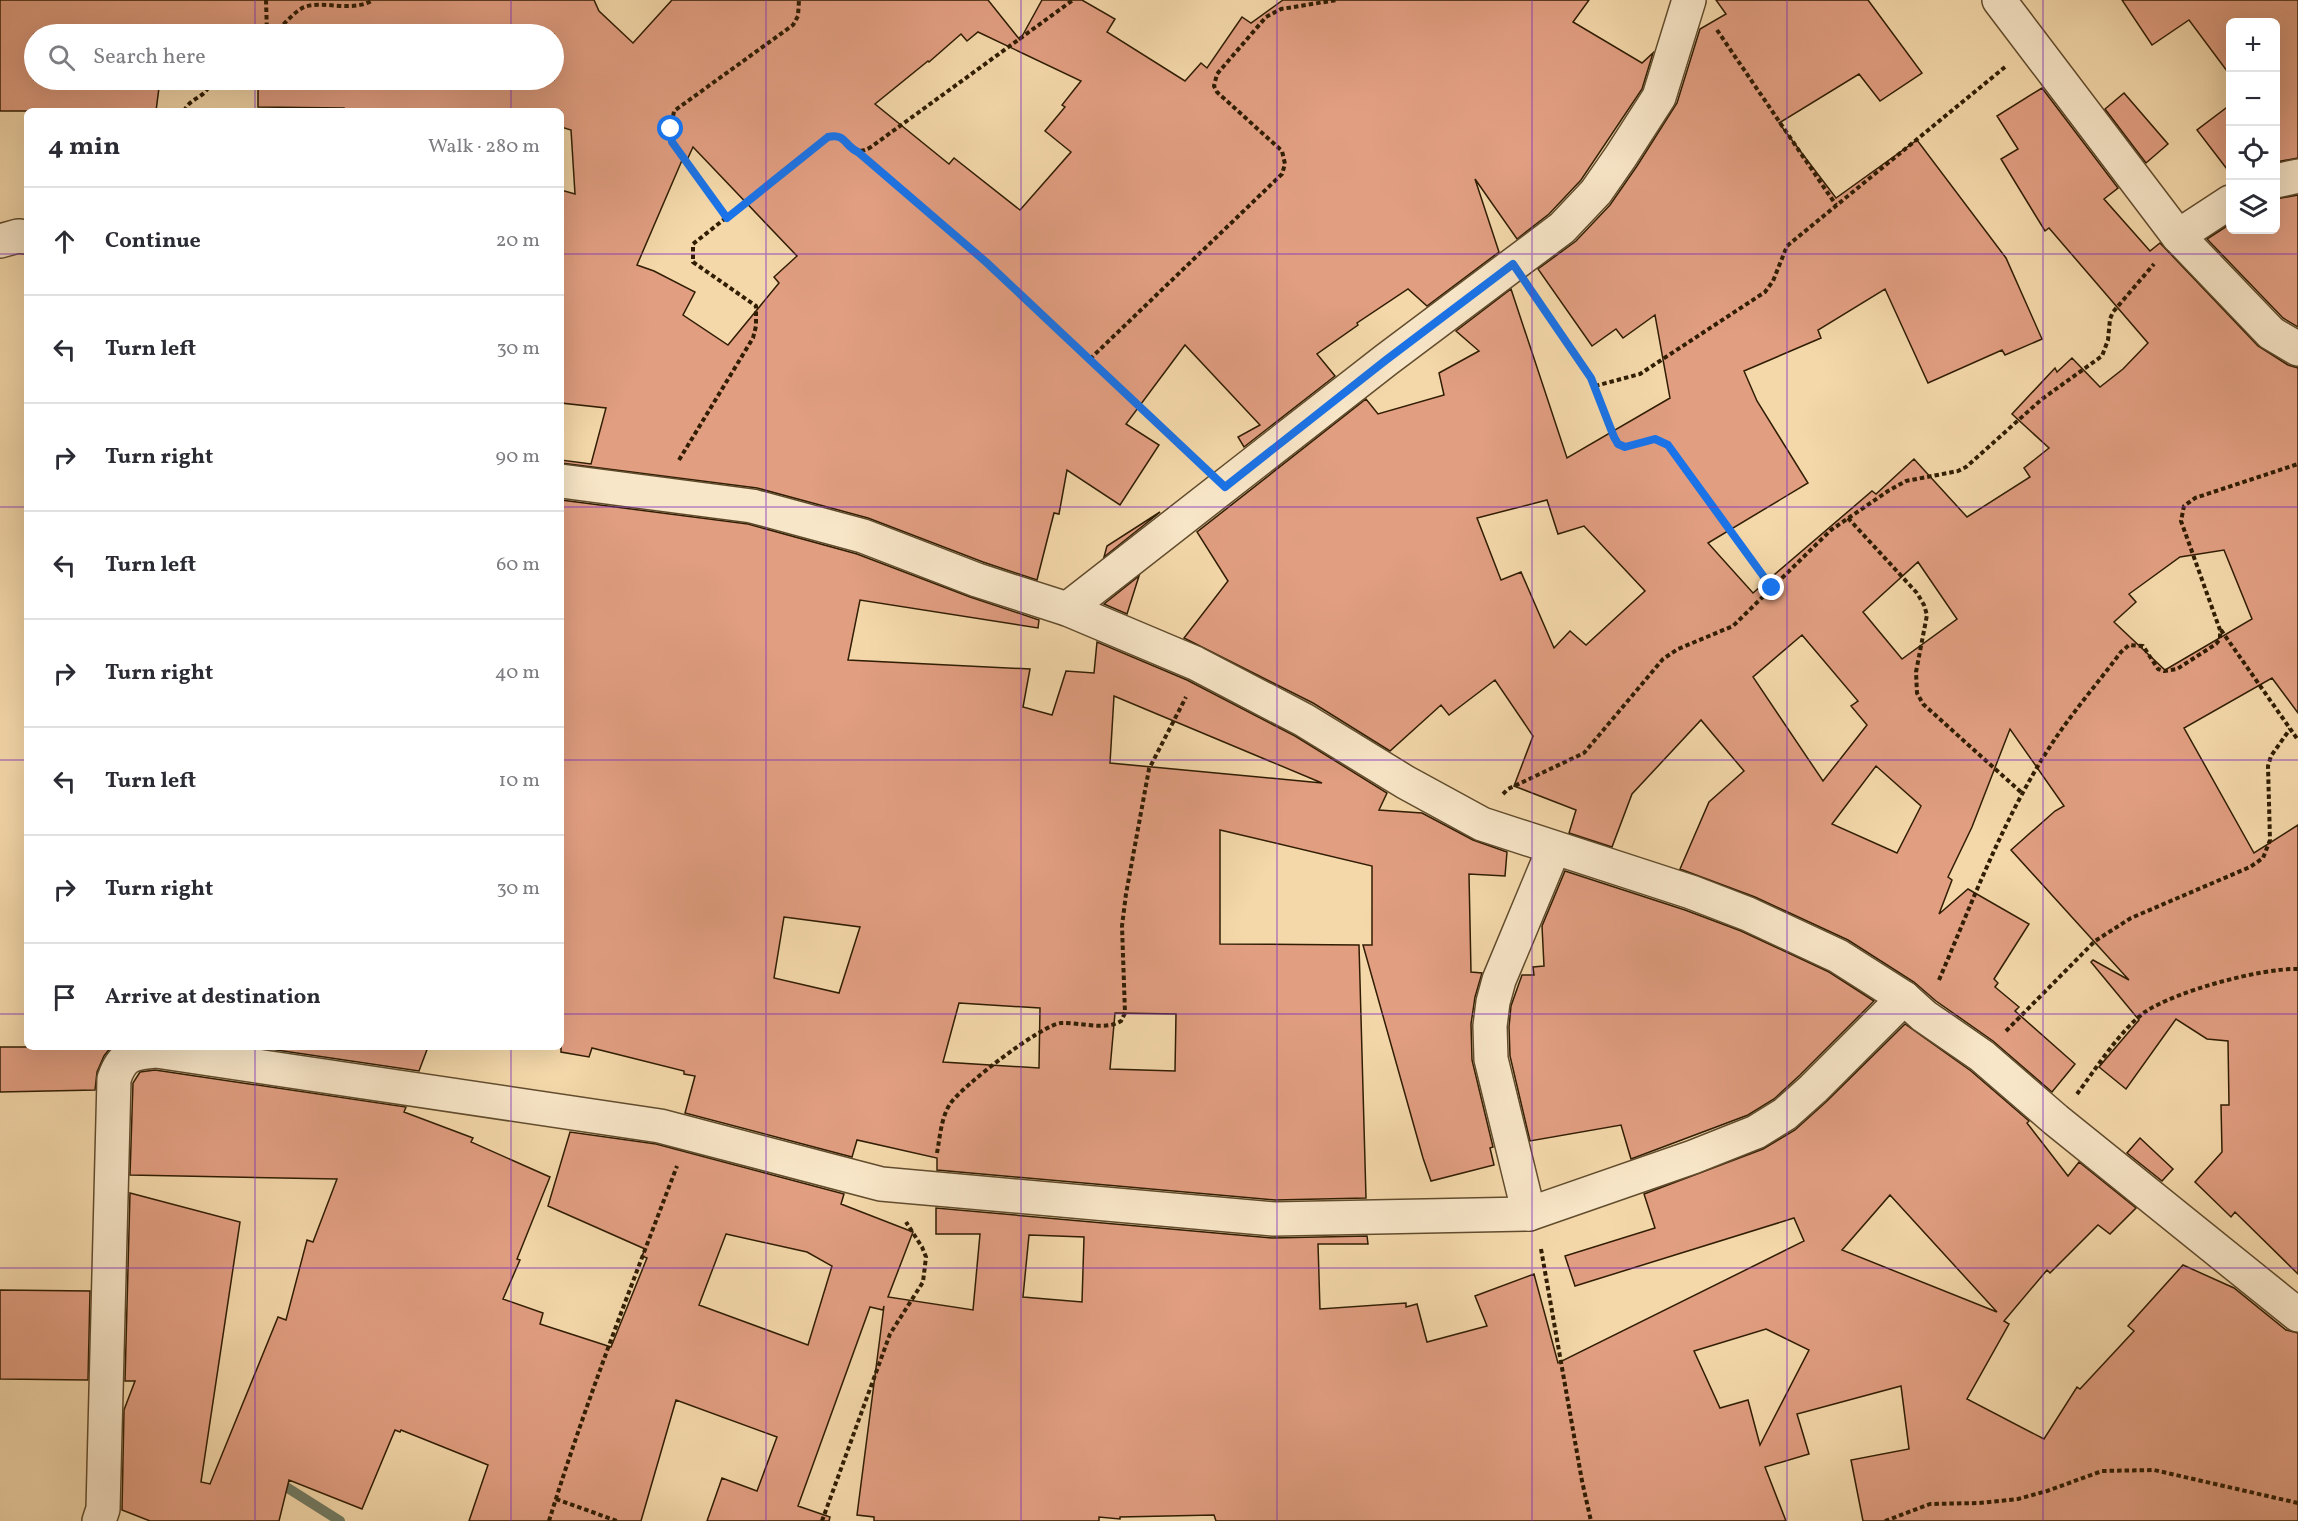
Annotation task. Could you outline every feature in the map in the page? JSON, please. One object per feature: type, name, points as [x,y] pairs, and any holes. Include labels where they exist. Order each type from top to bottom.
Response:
[{"type":"street","points":[[1067,609],[1386,360],[1562,228],[1596,192],[1659,97],[1689,0]]},
{"type":"street","points":[[2000,0],[2178,236],[2271,333],[2298,349]]},
{"type":"street","points":[[2280,180],[2298,176]]},
{"type":"street","points":[[2178,236],[2226,205]]},
{"type":"street","points":[[0,241],[24,237]]},
{"type":"street","points":[[564,481],[752,506],[863,536],[977,580],[1067,609],[1203,668],[1304,720],[1405,782],[1482,824],[1691,892],[1748,914],[1838,956],[1982,1056],[2056,1120],[2298,1315]]},
{"type":"street","points":[[1532,1213],[1491,1059],[1491,1026],[1498,980],[1554,849]]},
{"type":"street","points":[[99,1521],[103,1509],[114,1079],[118,1066],[125,1058],[139,1053],[156,1051],[660,1126],[881,1184],[1274,1219],[1532,1213],[1693,1157],[1756,1132],[1785,1114],[1914,1007]]},
{"type":"path","points":[[266,0],[267,24]]},
{"type":"path","points":[[284,24],[304,8],[314,4],[357,6],[373,0]]},
{"type":"path","points":[[727,218],[672,142],[671,119],[674,111],[793,25],[798,16],[798,0]]},
{"type":"path","points":[[858,152],[871,147],[1073,0]]},
{"type":"path","points":[[1090,359],[1282,174],[1285,164],[1282,151],[1217,92],[1214,81],[1217,74],[1266,17],[1281,9],[1337,0]]},
{"type":"path","points":[[1716,29],[1836,205]]},
{"type":"path","points":[[1595,386],[1640,375],[1765,292],[1773,281],[1787,246],[2034,44]]},
{"type":"path","points":[[186,108],[208,90]]},
{"type":"path","points":[[677,497],[675,477],[680,457],[753,338],[756,326],[756,306],[693,262],[693,244],[828,137],[839,136],[986,262],[1225,487]]},
{"type":"path","points":[[1482,824],[1499,797],[1508,789],[1584,753],[1671,653],[1733,626],[1831,530],[1888,491],[1906,482],[1958,471],[1966,467],[2042,399],[2102,356],[2108,340],[2113,312],[2178,236]]},
{"type":"path","points":[[1513,264],[1587,370],[1618,444],[1625,447],[1655,439],[1668,445],[1772,588]]},
{"type":"path","points":[[2298,464],[2196,498],[2184,506],[2181,521],[2220,630],[2298,740]]},
{"type":"path","points":[[1848,518],[1917,593],[1924,605],[1927,615],[1916,672],[1917,693],[1923,704],[2023,794]]},
{"type":"path","points":[[1914,1007],[2003,832],[2056,737],[2121,652],[2129,645],[2143,646],[2158,669],[2170,671],[2217,644],[2220,639],[2220,630]]},
{"type":"path","points":[[931,1189],[944,1115],[951,1102],[963,1089],[1047,1028],[1060,1023],[1109,1024],[1121,1021],[1125,1013],[1122,926],[1149,770],[1203,668]]},
{"type":"path","points":[[1982,1056],[2095,940],[2131,918],[2250,867],[2263,858],[2270,840],[2268,766],[2271,756],[2290,729]]},
{"type":"path","points":[[2056,1120],[2120,1038],[2144,1013],[2196,988],[2281,969],[2298,969]]},
{"type":"path","points":[[549,1521],[609,1342],[690,1133]]},
{"type":"path","points":[[822,1521],[890,1334],[923,1282],[926,1269],[926,1257],[922,1247],[881,1184]]},
{"type":"path","points":[[1532,1213],[1591,1521]]},
{"type":"path","points":[[1885,1521],[1930,1504],[1979,1503],[2018,1498],[2047,1491],[2102,1470],[2154,1470],[2298,1503]]},
{"type":"path","points":[[556,1498],[617,1521]]},
{"type":"building","points":[[0,0],[594,0],[599,11],[633,43],[672,0],[988,0],[1020,40],[1042,0],[1082,0],[1115,19],[1107,32],[1185,81],[1201,63],[1207,68],[1242,17],[1251,23],[1283,0],[1589,0],[1573,22],[1642,63],[1653,53],[1642,89],[1581,180],[1549,214],[1517,239],[1475,179],[1499,252],[1427,306],[1408,289],[1357,323],[1358,325],[1317,354],[1335,376],[1244,447],[1238,437],[1260,425],[1185,345],[1126,424],[1159,445],[1120,505],[1067,470],[1059,514],[1054,513],[1037,580],[868,518],[757,488],[564,463],[564,460],[591,464],[606,408],[564,403],[564,191],[575,194],[571,130],[564,128],[564,108],[258,107],[258,90],[564,90],[564,24],[24,24],[24,90],[159,90],[156,108],[24,108],[24,111],[0,111]],"holes":[[[978,32],[1081,81],[1062,105],[1065,107],[1045,131],[1071,152],[1020,210],[954,158],[949,164],[875,104],[961,34],[967,41]],[[693,147],[797,256],[774,277],[779,283],[728,345],[683,315],[695,292],[637,265],[683,158],[687,160]]]},
{"type":"building","points":[[1716,0],[1868,0],[1922,73],[1880,101],[1859,74],[1779,123],[1836,198],[1917,140],[2006,258],[2042,339],[2005,355],[2002,350],[1928,383],[1885,289],[1818,330],[1821,338],[1744,371],[1757,401],[1808,483],[1708,543],[1753,593],[1872,491],[1876,494],[1914,459],[1967,517],[2030,477],[2024,468],[2049,448],[2012,414],[2055,368],[2057,372],[2072,358],[2100,387],[2123,369],[2148,343],[2049,228],[2045,231],[2001,159],[2018,149],[1997,116],[2042,88],[2118,188],[2104,199],[2150,251],[2160,243],[2258,346],[2288,365],[2298,368],[2298,713],[2272,678],[2184,728],[2254,853],[2298,825],[2298,1274],[2235,1212],[2231,1217],[2195,1182],[2222,1152],[2221,1105],[2229,1105],[2228,1041],[2207,1039],[2176,1019],[2126,1089],[2099,1067],[2139,1020],[2091,962],[2093,960],[2129,980],[2011,850],[2055,811],[2064,806],[2010,729],[1972,827],[1948,877],[1952,880],[1939,914],[1968,889],[2029,924],[1994,979],[1998,983],[1995,987],[2019,1007],[2015,1011],[2075,1064],[2052,1092],[1993,1041],[1936,1001],[1914,982],[1848,940],[1755,897],[1680,869],[1709,802],[1744,771],[1701,720],[1632,794],[1612,847],[1569,833],[1576,810],[1514,786],[1533,736],[1495,680],[1449,715],[1441,705],[1390,751],[1313,703],[1184,638],[1228,581],[1197,532],[1366,399],[1378,414],[1444,395],[1439,373],[1479,351],[1456,331],[1511,289],[1567,458],[1670,398],[1655,315],[1623,338],[1616,329],[1592,346],[1538,269],[1576,241],[1610,205],[1677,103],[1700,29],[1726,14]],"holes":[[[1547,500],[1558,534],[1584,526],[1645,591],[1586,645],[1570,631],[1554,648],[1521,572],[1501,580],[1477,518]],[[2224,550],[2252,619],[2165,670],[2114,622],[2136,602],[2129,594],[2180,557]],[[1918,562],[1957,619],[1902,659],[1863,612]],[[1802,635],[1858,701],[1851,706],[1867,725],[1823,781],[1753,677]],[[1876,766],[1921,806],[1897,853],[1832,824]]]},
{"type":"building","points":[[2122,0],[2298,0],[2298,158],[2280,161],[2280,18],[2226,18],[2226,70],[2189,20],[2152,45]]},
{"type":"building","points":[[2124,93],[2168,144],[2146,163],[2105,109]]},
{"type":"building","points":[[2226,108],[2226,168],[2197,130]]},
{"type":"building","points":[[2298,195],[2298,327],[2283,318],[2207,239],[2226,227],[2226,234],[2280,234],[2280,198]]},
{"type":"building","points":[[564,500],[748,524],[857,554],[970,597],[1039,620],[1038,628],[860,600],[848,660],[1030,669],[1023,707],[1052,715],[1066,671],[1094,673],[1097,642],[1187,680],[1295,736],[1387,793],[1379,810],[1422,813],[1473,840],[1507,852],[1505,876],[1469,874],[1471,972],[1482,973],[1471,1024],[1472,1060],[1493,1147],[1490,1148],[1494,1165],[1431,1181],[1363,945],[1372,945],[1372,866],[1220,830],[1220,944],[1359,945],[1366,1198],[1275,1200],[937,1170],[937,1158],[857,1140],[852,1157],[685,1113],[695,1076],[684,1074],[684,1071],[592,1048],[589,1057],[561,1052],[564,1050]],"holes":[[[1114,696],[1322,783],[1110,763]],[[784,917],[860,927],[839,993],[774,978]],[[959,1003],[1040,1008],[1039,1068],[943,1062]],[[1115,1013],[1176,1014],[1175,1071],[1110,1069]]]},
{"type":"building","points":[[1159,513],[1104,557],[1107,546]]},
{"type":"building","points":[[1139,576],[1127,614],[1104,604]]},
{"type":"building","points":[[1565,871],[1685,910],[1741,931],[1829,972],[1874,1001],[1774,1099],[1748,1115],[1631,1159],[1621,1125],[1530,1141],[1510,1056],[1511,1006],[1522,975],[1534,975],[1533,967],[1544,966],[1542,926]]},
{"type":"building","points":[[1905,1024],[1971,1071],[2029,1121],[2027,1123],[2068,1176],[2079,1162],[2136,1208],[2110,1234],[2098,1225],[2050,1273],[2047,1270],[2004,1321],[2009,1324],[1967,1399],[2044,1439],[2077,1387],[2080,1389],[2134,1331],[2128,1326],[2183,1265],[2234,1288],[2286,1330],[2298,1333],[2298,1521],[1863,1521],[1851,1460],[1909,1449],[1901,1386],[1797,1414],[1809,1454],[1765,1467],[1786,1521],[1216,1521],[1214,1515],[1120,1517],[1120,1519],[1099,1517],[1099,1521],[874,1521],[874,1517],[857,1515],[884,1306],[883,1310],[870,1307],[798,1506],[830,1517],[829,1521],[707,1521],[722,1478],[757,1491],[777,1437],[676,1400],[641,1521],[469,1521],[488,1465],[401,1430],[400,1432],[395,1430],[362,1509],[289,1480],[279,1521],[150,1521],[122,1510],[124,1410],[135,1381],[125,1381],[130,1193],[240,1222],[201,1482],[210,1484],[278,1317],[286,1320],[307,1240],[313,1242],[337,1179],[130,1175],[133,1083],[140,1072],[155,1070],[406,1107],[404,1112],[473,1138],[471,1142],[550,1177],[517,1259],[520,1260],[503,1299],[543,1313],[540,1324],[611,1347],[647,1258],[642,1256],[645,1249],[548,1206],[570,1132],[656,1144],[844,1194],[841,1204],[913,1232],[888,1297],[973,1310],[980,1234],[936,1234],[936,1208],[1272,1238],[1367,1236],[1368,1244],[1318,1244],[1320,1309],[1406,1303],[1406,1307],[1417,1304],[1427,1342],[1487,1326],[1475,1296],[1534,1274],[1558,1363],[1804,1241],[1794,1218],[1575,1286],[1565,1256],[1655,1228],[1644,1194],[1763,1149],[1795,1130]],"holes":[[[1890,1195],[1997,1312],[1842,1250]],[[726,1234],[807,1252],[832,1266],[808,1345],[699,1305]],[[1029,1235],[1084,1237],[1082,1302],[1023,1297]],[[1766,1329],[1809,1350],[1760,1445],[1748,1400],[1720,1408],[1694,1351]]]},
{"type":"building","points":[[0,1047],[24,1047],[24,1050],[109,1050],[97,1072],[95,1090],[0,1092]]},
{"type":"building","points":[[276,1050],[427,1050],[419,1071]]},
{"type":"building","points":[[2140,1138],[2173,1169],[2162,1181],[2127,1153]]},
{"type":"building","points":[[0,1290],[90,1291],[88,1380],[0,1379]]},
{"type":"waterway","points":[[279,1477],[283,1485],[340,1521]]},
{"type":"route","points":[[671,129],[672,142],[727,218],[828,137],[839,136],[986,262],[1225,487],[1386,360],[1513,264],[1587,370],[1618,444],[1625,447],[1655,439],[1668,445],[1772,588]]}]
